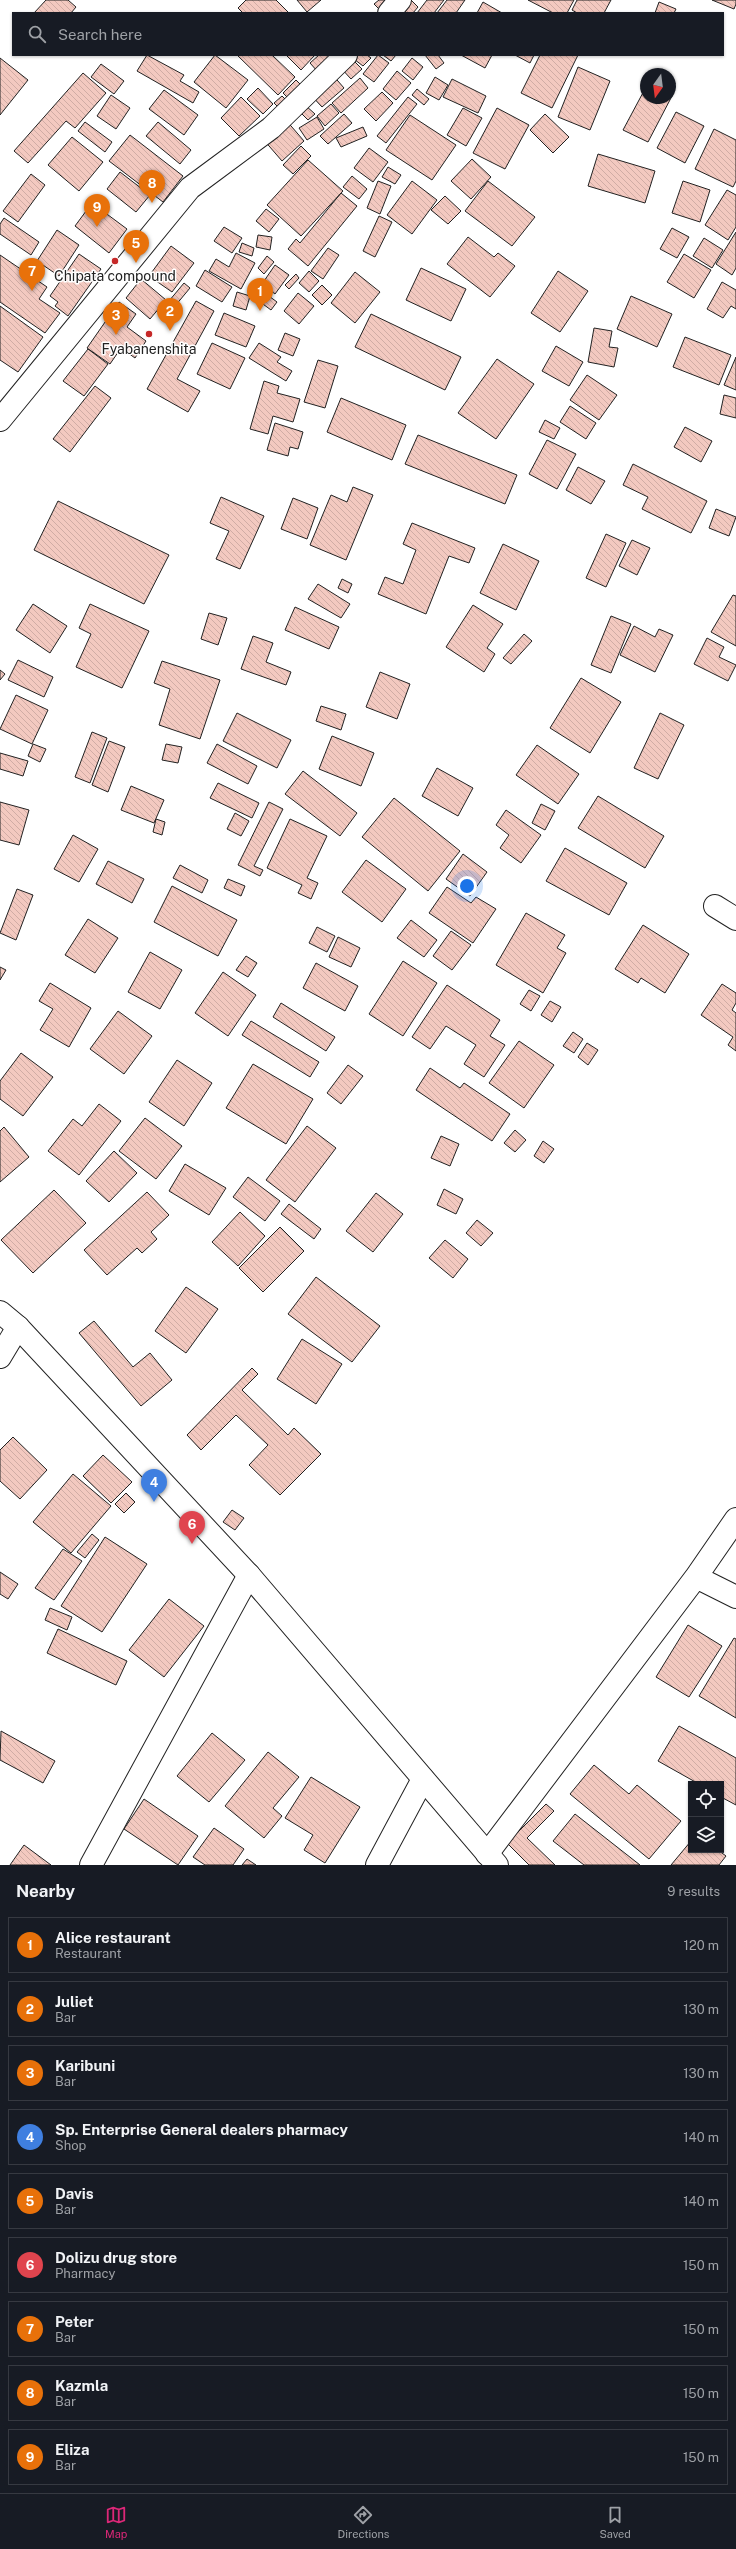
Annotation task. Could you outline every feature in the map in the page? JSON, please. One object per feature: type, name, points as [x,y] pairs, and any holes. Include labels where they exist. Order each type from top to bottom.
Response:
[{"type":"street","points":[[390,12],[400,0]]},
{"type":"street","points":[[0,420],[190,188],[271,128],[345,56]]},
{"type":"street","points":[[715,906],[736,919]]},
{"type":"street","points":[[0,1312],[18,1327],[249,1575],[492,1859],[696,1577],[736,1519]]},
{"type":"street","points":[[0,1357],[18,1327]]},
{"type":"street","points":[[91,1865],[249,1575]]},
{"type":"street","points":[[696,1577],[736,1597]]},
{"type":"street","points":[[377,1865],[423,1779]]},
{"type":"building","points":[[46,0],[68,0],[76,7],[72,12],[35,12]]},
{"type":"building","points":[[246,0],[276,0],[288,12],[242,12],[238,8]]},
{"type":"building","points":[[297,0],[321,0],[307,12]]},
{"type":"building","points":[[379,0],[389,0],[381,11],[374,4]]},
{"type":"building","points":[[404,0],[411,0],[418,7],[414,12],[395,12]]},
{"type":"building","points":[[427,0],[444,0],[435,12],[418,12]]},
{"type":"building","points":[[447,0],[465,0],[457,12],[438,12]]},
{"type":"building","points":[[528,0],[574,0],[568,12],[551,12]]},
{"type":"building","points":[[577,0],[611,0],[605,12],[575,12],[572,10]]},
{"type":"building","points":[[712,0],[736,0],[736,4],[734,9]]},
{"type":"building","points":[[483,2],[500,12],[478,12]]},
{"type":"building","points":[[659,2],[676,9],[674,12],[655,12]]},
{"type":"building","points":[[146,56],[149,56],[184,75],[180,81],[199,92],[193,103],[137,71]]},
{"type":"building","points":[[214,56],[216,56],[248,80],[226,108],[194,82]]},
{"type":"building","points":[[238,56],[273,56],[295,77],[278,95]]},
{"type":"building","points":[[287,56],[314,56],[301,70]]},
{"type":"building","points":[[318,56],[340,56],[318,72],[310,63]]},
{"type":"building","points":[[350,56],[368,56],[371,58],[363,66]]},
{"type":"building","points":[[377,56],[389,63],[374,82],[363,74]]},
{"type":"building","points":[[384,56],[395,56],[391,61]]},
{"type":"building","points":[[426,56],[439,56],[444,63],[436,69]]},
{"type":"building","points":[[463,56],[491,56],[485,68]]},
{"type":"building","points":[[517,56],[534,56],[530,63]]},
{"type":"building","points":[[540,56],[578,56],[552,108],[521,93]]},
{"type":"building","points":[[350,57],[362,69],[351,79],[340,67]]},
{"type":"building","points":[[0,58],[28,80],[0,115]]},
{"type":"building","points":[[412,58],[423,67],[413,80],[402,71]]},
{"type":"building","points":[[101,64],[124,81],[114,94],[91,77]]},
{"type":"building","points":[[578,67],[610,81],[590,130],[558,117]]},
{"type":"building","points":[[397,71],[411,83],[396,100],[383,89]]},
{"type":"building","points":[[83,73],[106,93],[75,128],[66,121],[28,163],[14,151]]},
{"type":"building","points":[[331,73],[344,88],[322,107],[309,93]]},
{"type":"building","points":[[435,77],[448,85],[439,100],[426,93]]},
{"type":"building","points":[[360,78],[368,88],[341,113],[332,103]]},
{"type":"building","points":[[452,79],[486,96],[478,113],[443,97]]},
{"type":"building","points":[[296,80],[304,88],[291,101],[283,93]]},
{"type":"building","points":[[258,88],[273,104],[263,114],[247,99]]},
{"type":"building","points":[[417,89],[429,99],[424,105],[412,95]]},
{"type":"building","points":[[164,90],[198,115],[184,135],[149,109]]},
{"type":"building","points":[[382,92],[393,103],[376,121],[364,109]]},
{"type":"building","points":[[111,95],[130,108],[116,129],[97,116]]},
{"type":"building","points":[[282,96],[292,106],[284,113],[274,103]]},
{"type":"building","points":[[241,97],[260,116],[239,136],[221,118]]},
{"type":"building","points":[[408,97],[417,104],[386,143],[377,136]]},
{"type":"building","points":[[640,98],[640,104],[668,104],[648,142],[623,130]]},
{"type":"building","points":[[331,104],[339,113],[325,126],[317,116]]},
{"type":"building","points":[[305,105],[315,114],[308,120],[299,111]]},
{"type":"building","points":[[463,108],[482,118],[466,146],[447,135]]},
{"type":"building","points":[[497,108],[529,125],[505,169],[473,153]]},
{"type":"building","points":[[676,112],[704,126],[685,163],[657,148]]},
{"type":"building","points":[[344,114],[352,123],[328,144],[320,136]]},
{"type":"building","points":[[545,114],[569,137],[553,153],[530,130]]},
{"type":"building","points":[[410,115],[456,145],[432,180],[386,150]]},
{"type":"building","points":[[317,117],[324,129],[307,140],[299,128]]},
{"type":"building","points":[[285,119],[304,141],[282,161],[263,139]]},
{"type":"building","points":[[85,122],[112,142],[105,152],[78,131]]},
{"type":"building","points":[[158,122],[191,150],[180,164],[146,136]]},
{"type":"building","points":[[363,127],[367,136],[341,147],[336,138]]},
{"type":"building","points":[[714,129],[736,140],[736,181],[733,187],[695,169]]},
{"type":"building","points":[[130,135],[183,176],[163,202],[109,161]]},
{"type":"building","points":[[72,137],[103,162],[79,191],[48,165]]},
{"type":"building","points":[[301,146],[311,156],[293,174],[283,165]]},
{"type":"building","points":[[369,148],[388,162],[373,182],[354,168]]},
{"type":"building","points":[[598,154],[655,171],[645,203],[588,186]]},
{"type":"building","points":[[472,159],[491,177],[471,199],[451,181]]},
{"type":"building","points":[[308,160],[343,191],[301,236],[267,205]]},
{"type":"building","points":[[388,167],[401,175],[395,184],[382,177]]},
{"type":"building","points":[[120,172],[150,195],[136,212],[107,189]]},
{"type":"building","points":[[31,174],[45,185],[18,222],[3,211]]},
{"type":"building","points":[[352,176],[367,189],[359,199],[343,187]]},
{"type":"building","points":[[378,181],[391,186],[380,214],[367,208]]},
{"type":"building","points":[[412,181],[437,200],[412,234],[387,215]]},
{"type":"building","points":[[488,181],[535,217],[512,246],[465,211]]},
{"type":"building","points":[[683,181],[710,190],[700,222],[672,213]]},
{"type":"building","points":[[727,190],[736,195],[736,227],[728,240],[705,225]]},
{"type":"building","points":[[341,193],[357,206],[308,266],[288,249],[296,239],[300,243]]},
{"type":"building","points":[[445,196],[461,211],[448,224],[431,210]]},
{"type":"building","points":[[92,203],[127,229],[109,253],[75,226]]},
{"type":"building","points":[[266,209],[279,219],[269,232],[256,221]]},
{"type":"building","points":[[379,216],[392,222],[375,257],[363,251]]},
{"type":"building","points":[[4,218],[39,242],[31,255],[0,234],[0,224]]},
{"type":"building","points":[[224,227],[242,238],[232,253],[214,241]]},
{"type":"building","points":[[672,228],[689,237],[677,258],[660,249]]},
{"type":"building","points":[[57,230],[79,245],[59,276],[37,261]]},
{"type":"building","points":[[736,232],[736,268],[732,275],[716,264]]},
{"type":"building","points":[[258,235],[272,237],[270,250],[256,247]]},
{"type":"building","points":[[468,237],[494,257],[498,253],[515,266],[490,297],[447,264]]},
{"type":"building","points":[[704,238],[723,250],[712,268],[693,256]]},
{"type":"building","points":[[242,243],[254,248],[252,256],[239,252]]},
{"type":"building","points":[[171,246],[194,263],[172,292],[149,276]]},
{"type":"building","points":[[328,248],[339,255],[323,279],[311,271]]},
{"type":"building","points":[[236,253],[255,263],[241,289],[209,271],[216,259],[229,267]]},
{"type":"building","points":[[79,254],[101,269],[68,316],[55,306],[58,302],[50,296]]},
{"type":"building","points":[[684,254],[711,270],[694,298],[667,282]]},
{"type":"building","points":[[0,255],[47,287],[39,299],[60,313],[45,333],[0,302]]},
{"type":"building","points":[[267,256],[274,262],[264,274],[258,268]]},
{"type":"building","points":[[275,265],[289,275],[275,294],[262,284]]},
{"type":"building","points":[[421,268],[466,289],[451,321],[406,300]]},
{"type":"building","points":[[205,270],[232,287],[222,302],[196,286]]},
{"type":"building","points":[[309,271],[319,281],[309,292],[299,283]]},
{"type":"building","points":[[558,271],[588,291],[560,332],[531,313]]},
{"type":"building","points":[[355,272],[380,292],[355,323],[331,303]]},
{"type":"building","points":[[296,274],[299,278],[289,289],[285,285]]},
{"type":"building","points":[[141,279],[166,300],[150,319],[126,298]]},
{"type":"building","points":[[722,282],[736,290],[736,309],[731,306],[723,318],[707,309]]},
{"type":"building","points":[[184,283],[190,288],[175,306],[169,301]]},
{"type":"building","points":[[254,285],[277,302],[271,310],[248,293]]},
{"type":"building","points":[[322,285],[332,295],[322,305],[312,295]]},
{"type":"building","points":[[237,292],[250,296],[246,310],[233,306]]},
{"type":"building","points":[[298,293],[314,306],[299,324],[284,311]]},
{"type":"building","points":[[631,296],[672,314],[657,347],[617,329]]},
{"type":"building","points":[[196,301],[214,311],[177,379],[200,391],[188,412],[147,389]]},
{"type":"building","points":[[119,302],[136,314],[127,327],[146,341],[135,358],[121,348],[110,364],[87,348]]},
{"type":"building","points":[[0,306],[43,337],[18,372],[0,360]]},
{"type":"building","points":[[224,313],[255,326],[246,347],[215,335]]},
{"type":"building","points":[[371,314],[461,357],[445,390],[355,347]]},
{"type":"building","points":[[594,328],[612,331],[609,347],[618,348],[614,367],[588,362]]},
{"type":"building","points":[[285,333],[300,339],[293,356],[278,350]]},
{"type":"building","points":[[685,337],[731,355],[719,385],[673,367]]},
{"type":"building","points":[[212,343],[245,358],[230,389],[197,374]]},
{"type":"building","points":[[259,343],[281,357],[277,362],[292,371],[286,381],[249,358]]},
{"type":"building","points":[[556,346],[583,362],[569,386],[542,371]]},
{"type":"building","points":[[88,349],[108,364],[84,396],[63,381]]},
{"type":"building","points":[[736,357],[736,390],[724,385]]},
{"type":"building","points":[[497,359],[534,384],[496,439],[458,413]]},
{"type":"building","points":[[318,360],[338,366],[325,408],[304,402]]},
{"type":"building","points":[[587,375],[617,395],[599,420],[570,400]]},
{"type":"building","points":[[264,381],[279,386],[277,393],[300,399],[293,422],[273,416],[268,434],[250,429]]},
{"type":"building","points":[[95,386],[111,398],[70,452],[53,439]]},
{"type":"building","points":[[724,395],[736,398],[736,418],[720,414]]},
{"type":"building","points":[[341,398],[406,425],[392,460],[327,432]]},
{"type":"building","points":[[570,406],[596,423],[586,439],[560,422]]},
{"type":"building","points":[[545,420],[560,428],[554,439],[539,432]]},
{"type":"building","points":[[275,423],[303,432],[298,449],[290,447],[288,456],[267,450]]},
{"type":"building","points":[[685,427],[712,441],[701,462],[674,447]]},
{"type":"building","points":[[418,435],[517,475],[505,504],[405,464]]},
{"type":"building","points":[[547,440],[576,454],[557,489],[529,474]]},
{"type":"building","points":[[633,464],[707,501],[691,533],[642,509],[648,497],[623,485]]},
{"type":"building","points":[[578,467],[605,481],[591,504],[566,490]]},
{"type":"building","points":[[353,487],[373,495],[346,560],[310,545],[331,495],[347,502]]},
{"type":"building","points":[[221,497],[264,516],[240,569],[216,559],[229,531],[210,523]]},
{"type":"building","points":[[293,498],[318,508],[307,539],[281,529]]},
{"type":"building","points":[[58,501],[169,555],[144,604],[34,550]]},
{"type":"building","points":[[716,509],[736,517],[729,536],[709,528]]},
{"type":"building","points":[[412,523],[475,548],[469,563],[449,556],[426,614],[378,594],[385,577],[403,584],[416,550],[403,544]]},
{"type":"building","points":[[606,534],[626,543],[606,587],[586,578]]},
{"type":"building","points":[[632,540],[650,548],[637,575],[619,566]]},
{"type":"building","points":[[503,544],[539,561],[516,610],[480,593]]},
{"type":"building","points":[[342,579],[352,584],[348,593],[338,588]]},
{"type":"building","points":[[318,584],[350,604],[341,618],[308,599]]},
{"type":"building","points":[[733,595],[736,596],[736,646],[711,632]]},
{"type":"building","points":[[33,604],[67,626],[50,653],[16,630]]},
{"type":"building","points":[[90,604],[149,631],[122,688],[76,667],[91,634],[79,628]]},
{"type":"building","points":[[473,605],[503,624],[487,648],[495,654],[484,672],[446,647]]},
{"type":"building","points":[[295,607],[339,627],[329,649],[285,630]]},
{"type":"building","points":[[209,613],[227,618],[218,645],[201,639]]},
{"type":"building","points":[[611,616],[631,624],[611,673],[591,665]]},
{"type":"building","points":[[634,626],[655,637],[659,629],[673,635],[655,672],[620,655]]},
{"type":"building","points":[[524,634],[532,641],[511,664],[503,658]]},
{"type":"building","points":[[253,636],[273,643],[266,662],[291,672],[286,685],[241,669]]},
{"type":"building","points":[[707,638],[724,647],[719,657],[736,665],[728,681],[694,664]]},
{"type":"building","points":[[18,660],[53,677],[44,697],[8,680]]},
{"type":"building","points":[[162,661],[220,680],[200,739],[159,725],[170,689],[154,683]]},
{"type":"building","points":[[0,670],[5,674],[0,680]]},
{"type":"building","points":[[380,672],[410,684],[397,719],[366,707]]},
{"type":"building","points":[[581,678],[621,702],[590,753],[550,728]]},
{"type":"building","points":[[16,695],[48,710],[32,744],[0,729]]},
{"type":"building","points":[[321,706],[346,714],[341,730],[316,721]]},
{"type":"building","points":[[237,713],[291,740],[277,768],[223,741]]},
{"type":"building","points":[[660,713],[684,725],[658,779],[634,768]]},
{"type":"building","points":[[92,732],[107,738],[90,783],[75,777]]},
{"type":"building","points":[[332,736],[374,753],[361,786],[319,769]]},
{"type":"building","points":[[109,741],[125,747],[108,792],[92,785]]},
{"type":"building","points":[[33,744],[46,749],[40,762],[28,756]]},
{"type":"building","points":[[166,744],[182,747],[178,763],[162,760]]},
{"type":"building","points":[[217,744],[257,766],[248,784],[207,763]]},
{"type":"building","points":[[537,745],[579,774],[558,804],[516,775]]},
{"type":"building","points":[[0,753],[28,761],[23,776],[0,769]]},
{"type":"building","points":[[437,768],[473,788],[458,816],[422,796]]},
{"type":"building","points":[[303,771],[357,813],[340,836],[285,794]]},
{"type":"building","points":[[218,783],[259,803],[252,818],[210,798]]},
{"type":"building","points":[[131,786],[164,800],[154,823],[121,810]]},
{"type":"building","points":[[598,796],[664,836],[645,868],[578,828]]},
{"type":"building","points":[[394,798],[460,851],[428,891],[362,837]]},
{"type":"building","points":[[0,802],[29,810],[19,845],[0,840]]},
{"type":"building","points":[[269,802],[283,809],[254,866],[263,870],[260,876],[238,865]]},
{"type":"building","points":[[541,804],[555,811],[545,830],[532,823]]},
{"type":"building","points":[[506,810],[541,835],[521,863],[500,848],[509,835],[496,825]]},
{"type":"building","points":[[235,813],[249,821],[241,836],[227,829]]},
{"type":"building","points":[[156,819],[165,822],[162,835],[153,832]]},
{"type":"building","points":[[290,819],[327,836],[307,878],[318,883],[311,899],[298,893],[302,885],[267,868]]},
{"type":"building","points":[[73,835],[98,849],[79,882],[54,869]]},
{"type":"building","points":[[565,848],[627,883],[609,915],[546,881]]},
{"type":"building","points":[[463,854],[487,872],[470,896],[446,879]]},
{"type":"building","points":[[366,860],[406,889],[382,922],[342,892]]},
{"type":"building","points":[[108,861],[144,879],[132,903],[96,884]]},
{"type":"building","points":[[180,865],[208,880],[202,893],[173,878]]},
{"type":"building","points":[[228,879],[245,886],[241,896],[224,888]]},
{"type":"building","points":[[172,886],[237,920],[218,956],[154,922]]},
{"type":"building","points":[[447,887],[471,903],[476,897],[496,909],[473,943],[429,913]]},
{"type":"building","points":[[17,889],[33,895],[16,940],[0,933]]},
{"type":"building","points":[[526,913],[565,935],[557,948],[566,953],[543,993],[496,965]]},
{"type":"building","points":[[88,919],[118,938],[95,973],[65,955]]},
{"type":"building","points":[[411,920],[437,940],[424,957],[397,938]]},
{"type":"building","points":[[643,925],[689,954],[665,993],[641,978],[638,983],[615,969]]},
{"type":"building","points":[[317,927],[335,936],[327,952],[309,943]]},
{"type":"building","points":[[451,931],[471,945],[452,970],[433,956]]},
{"type":"building","points":[[338,937],[360,948],[351,967],[329,957]]},
{"type":"building","points":[[150,952],[182,970],[160,1009],[128,992]]},
{"type":"building","points":[[246,956],[257,963],[248,977],[236,970]]},
{"type":"building","points":[[403,961],[437,983],[403,1036],[369,1014]]},
{"type":"building","points":[[316,963],[358,986],[345,1011],[303,988]]},
{"type":"building","points":[[0,967],[6,970],[0,980]]},
{"type":"building","points":[[223,972],[256,995],[228,1036],[195,1013]]},
{"type":"building","points":[[50,983],[91,1008],[69,1047],[40,1030],[53,1009],[39,1001]]},
{"type":"building","points":[[722,984],[736,993],[736,1003],[732,1010],[736,1013],[736,1051],[728,1045],[733,1037],[701,1015]]},
{"type":"building","points":[[447,985],[500,1020],[490,1036],[505,1045],[484,1077],[464,1064],[476,1045],[446,1026],[430,1049],[412,1037]]},
{"type":"building","points":[[529,990],[540,996],[531,1011],[520,1004]]},
{"type":"building","points":[[550,1001],[561,1007],[552,1022],[541,1015]]},
{"type":"building","points":[[281,1003],[335,1037],[326,1051],[273,1017]]},
{"type":"building","points":[[118,1011],[152,1036],[124,1074],[90,1049]]},
{"type":"building","points":[[251,1021],[319,1062],[310,1077],[242,1035]]},
{"type":"building","points":[[573,1032],[583,1039],[574,1053],[563,1046]]},
{"type":"building","points":[[519,1041],[554,1065],[524,1108],[489,1083]]},
{"type":"building","points":[[587,1043],[598,1050],[588,1065],[578,1057]]},
{"type":"building","points":[[21,1053],[53,1077],[23,1116],[0,1099],[0,1081]]},
{"type":"building","points":[[177,1060],[212,1083],[184,1126],[149,1102]]},
{"type":"building","points":[[253,1064],[313,1099],[286,1144],[226,1108]]},
{"type":"building","points":[[348,1065],[363,1076],[341,1104],[327,1093]]},
{"type":"building","points":[[430,1068],[460,1088],[464,1083],[510,1114],[492,1141],[416,1090]]},
{"type":"building","points":[[99,1104],[121,1121],[79,1175],[48,1151],[73,1119],[82,1126]]},
{"type":"building","points":[[145,1118],[182,1146],[156,1179],[119,1151]]},
{"type":"building","points":[[307,1126],[336,1148],[295,1202],[266,1180]]},
{"type":"building","points":[[4,1127],[29,1157],[0,1182],[0,1131]]},
{"type":"building","points":[[515,1130],[526,1140],[515,1152],[504,1143]]},
{"type":"building","points":[[441,1136],[459,1144],[450,1166],[431,1158]]},
{"type":"building","points":[[543,1141],[554,1149],[544,1163],[534,1156]]},
{"type":"building","points":[[114,1151],[137,1173],[109,1202],[86,1181]]},
{"type":"building","points":[[185,1164],[226,1188],[209,1215],[169,1191]]},
{"type":"building","points":[[248,1177],[280,1201],[265,1221],[233,1197]]},
{"type":"building","points":[[444,1189],[463,1199],[456,1214],[437,1205]]},
{"type":"building","points":[[54,1190],[86,1223],[33,1273],[1,1240]]},
{"type":"building","points":[[147,1192],[169,1215],[151,1232],[157,1239],[142,1253],[137,1248],[107,1275],[84,1250]]},
{"type":"building","points":[[376,1193],[403,1214],[373,1252],[346,1231]]},
{"type":"building","points":[[289,1204],[321,1229],[314,1239],[281,1214]]},
{"type":"building","points":[[240,1212],[265,1236],[238,1266],[212,1242]]},
{"type":"building","points":[[477,1220],[493,1233],[481,1246],[466,1233]]},
{"type":"building","points":[[280,1227],[304,1251],[263,1292],[239,1268]]},
{"type":"building","points":[[445,1240],[468,1259],[453,1278],[429,1258]]},
{"type":"building","points":[[316,1277],[380,1326],[352,1362],[288,1314]]},
{"type":"building","points":[[186,1287],[218,1309],[186,1353],[155,1331]]},
{"type":"building","points":[[94,1321],[133,1367],[150,1353],[172,1380],[141,1406],[79,1333]]},
{"type":"building","points":[[302,1339],[342,1364],[316,1404],[277,1379]]},
{"type":"building","points":[[252,1368],[258,1374],[242,1390],[288,1435],[294,1428],[321,1454],[280,1495],[249,1465],[268,1445],[236,1415],[201,1450],[187,1435]]},
{"type":"building","points":[[13,1437],[47,1470],[20,1499],[0,1481],[0,1450]]},
{"type":"building","points":[[103,1455],[132,1482],[111,1503],[83,1476]]},
{"type":"building","points":[[73,1474],[111,1506],[71,1553],[33,1522]]},
{"type":"building","points":[[126,1493],[135,1502],[124,1513],[115,1504]]},
{"type":"building","points":[[232,1510],[244,1518],[235,1530],[223,1522]]},
{"type":"building","points":[[92,1534],[99,1540],[85,1558],[77,1552]]},
{"type":"building","points":[[105,1537],[147,1564],[102,1632],[61,1606]]},
{"type":"building","points":[[63,1549],[82,1561],[54,1600],[35,1588]]},
{"type":"building","points":[[0,1572],[18,1584],[8,1599],[0,1594]]},
{"type":"building","points":[[169,1599],[204,1626],[164,1677],[129,1650]]},
{"type":"building","points":[[50,1608],[72,1617],[67,1630],[45,1620]]},
{"type":"building","points":[[688,1625],[722,1646],[689,1697],[656,1677]]},
{"type":"building","points":[[58,1629],[127,1661],[116,1685],[47,1653]]},
{"type":"building","points":[[734,1638],[736,1639],[736,1718],[699,1696]]},
{"type":"building","points":[[679,1726],[736,1758],[736,1805],[724,1799],[724,1781],[694,1781],[658,1761]]},
{"type":"building","points":[[1,1731],[55,1761],[43,1783],[0,1760]]},
{"type":"building","points":[[212,1733],[245,1760],[209,1802],[177,1776]]},
{"type":"building","points":[[268,1752],[299,1777],[273,1808],[282,1816],[264,1838],[225,1806]]},
{"type":"building","points":[[594,1765],[629,1794],[637,1785],[681,1821],[649,1859],[570,1794]]},
{"type":"building","points":[[311,1777],[360,1807],[325,1863],[304,1850],[313,1835],[285,1818]]},
{"type":"building","points":[[144,1799],[198,1836],[178,1865],[124,1829]]},
{"type":"building","points":[[546,1804],[554,1811],[527,1838],[555,1865],[529,1865],[507,1843]]},
{"type":"building","points":[[575,1814],[640,1865],[584,1865],[553,1841]]},
{"type":"building","points":[[214,1828],[244,1849],[233,1865],[205,1865],[193,1857]]},
{"type":"building","points":[[24,1845],[51,1865],[10,1865]]},
{"type":"building","points":[[688,1845],[688,1853],[722,1853],[726,1856],[719,1865],[671,1865]]},
{"type":"building","points":[[247,1859],[256,1865],[242,1865]]},
{"type":"place","name":"Kazmla","points":[[152,203]]},
{"type":"place","name":"Eliza","points":[[97,227]]},
{"type":"place","name":"Chipata compound","points":[[115,261]]},
{"type":"place","name":"Davis","points":[[136,263]]},
{"type":"place","name":"Peter","points":[[32,291]]},
{"type":"place","name":"Alice restaurant","points":[[260,311]]},
{"type":"place","name":"Juliet","points":[[170,331]]},
{"type":"place","name":"Fyabanenshita","points":[[149,334]]},
{"type":"place","name":"Karibuni","points":[[116,335]]},
{"type":"place","name":"Sp. Enterprise General dealers pharmacy","points":[[154,1502]]},
{"type":"place","name":"Dolizu drug store","points":[[192,1544]]}]
